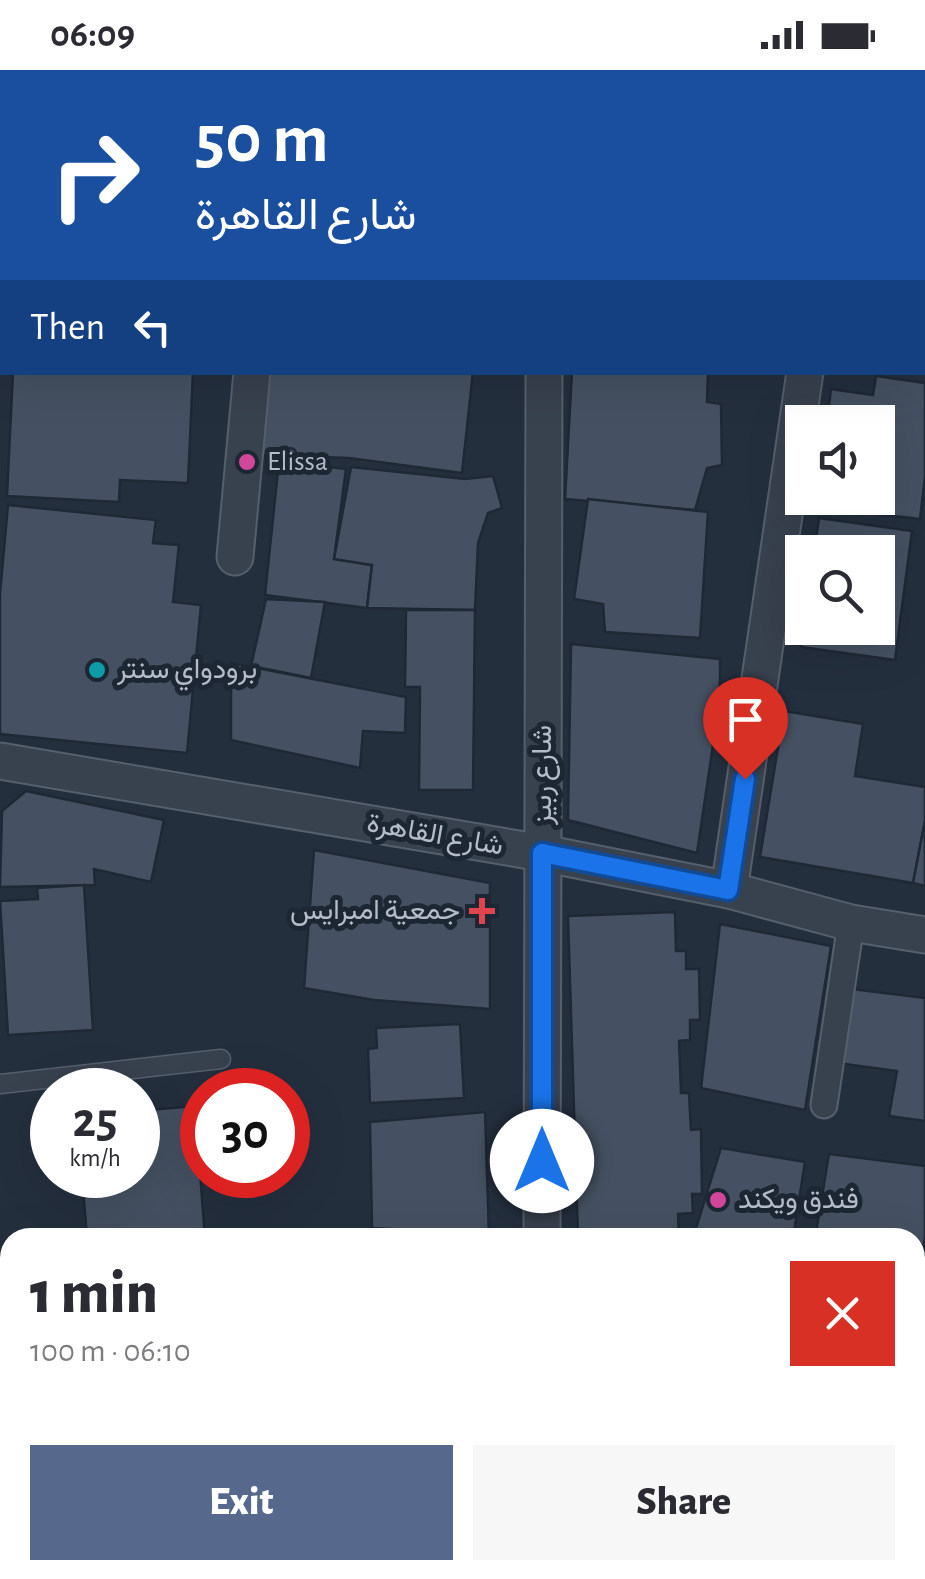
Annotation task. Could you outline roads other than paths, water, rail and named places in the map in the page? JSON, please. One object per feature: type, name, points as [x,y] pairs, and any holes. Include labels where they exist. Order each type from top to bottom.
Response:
[{"type":"street","points":[[235,557],[252,375]]},
{"type":"street","name":"شارع ربيز","points":[[542,1228],[544,375]]},
{"type":"street","points":[[728,890],[805,375]]},
{"type":"street","name":"شارع القاهرة","points":[[0,761],[542,853],[728,890],[851,923],[925,935]]},
{"type":"street","points":[[824,1105],[851,923]]},
{"type":"lane","points":[[0,1084],[221,1059]]},
{"type":"place","name":"Elissa","points":[[247,462]]},
{"type":"place","name":"برودواي سنتر","points":[[97,670]]},
{"type":"place","name":"جمعية امبرايس","points":[[482,911]]},
{"type":"place","name":"فندق ويكند","points":[[718,1200]]}]
